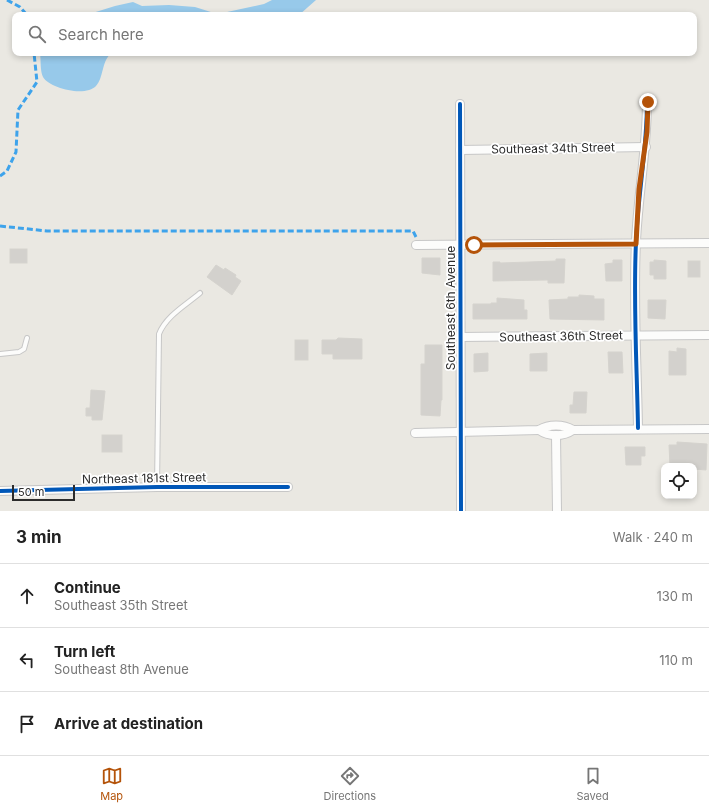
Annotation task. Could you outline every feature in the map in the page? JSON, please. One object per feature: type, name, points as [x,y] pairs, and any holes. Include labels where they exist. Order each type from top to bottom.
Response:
[{"type":"street","points":[[638,428],[636,244],[639,189],[646,147],[648,102]]},
{"type":"street","name":"Southeast 6th Avenue","points":[[460,104],[461,511]]},
{"type":"street","name":"Southeast 34th Street","points":[[460,150],[646,147]]},
{"type":"street","points":[[416,245],[709,243]]},
{"type":"street","name":"Southeast 36th Street","points":[[460,338],[709,335]]},
{"type":"street","points":[[414,432],[540,430],[546,426],[566,426],[572,430],[638,428],[709,429]]},
{"type":"street","points":[[540,430],[546,435],[566,435],[572,430]]},
{"type":"street","points":[[556,435],[557,511]]},
{"type":"street","name":"Northeast 181st Street","points":[[0,491],[157,487],[288,487]]},
{"type":"lane","points":[[157,487],[159,334],[163,325],[169,318],[200,293]]},
{"type":"lane","points":[[0,354],[19,352],[24,349],[27,338]]},
{"type":"water","points":[[272,0],[316,0],[302,12],[227,12],[264,4]]},
{"type":"water","points":[[133,2],[142,6],[169,5],[195,7],[211,12],[96,12]]},
{"type":"water","points":[[40,56],[109,56],[99,82],[91,89],[84,91],[68,90],[53,85],[43,77]]},
{"type":"building","points":[[10,249],[27,249],[27,263],[10,263]]},
{"type":"building","points":[[422,258],[440,258],[440,275],[422,273]]},
{"type":"building","points":[[556,259],[565,259],[564,283],[548,283],[548,280],[493,281],[493,262],[556,261]]},
{"type":"building","points":[[613,260],[622,260],[622,281],[606,281],[605,264],[613,263]]},
{"type":"building","points":[[654,260],[666,261],[666,279],[654,279],[654,275],[650,275],[650,262],[654,262]]},
{"type":"building","points":[[688,261],[700,261],[700,277],[688,277]]},
{"type":"building","points":[[216,265],[224,270],[225,268],[236,275],[235,277],[241,281],[232,295],[207,277]]},
{"type":"building","points":[[579,295],[594,296],[594,299],[604,299],[604,320],[550,319],[549,300],[568,299],[568,297],[579,297]]},
{"type":"building","points":[[497,298],[524,300],[524,310],[527,310],[527,319],[473,319],[473,304],[497,303]]},
{"type":"building","points":[[648,300],[666,300],[665,319],[648,318]]},
{"type":"building","points":[[338,338],[362,339],[362,359],[333,359],[333,354],[322,354],[322,340],[336,340]]},
{"type":"building","points":[[295,340],[308,340],[308,360],[295,360]]},
{"type":"building","points":[[425,345],[442,345],[442,400],[440,416],[421,415],[421,364],[425,364]]},
{"type":"building","points":[[677,348],[686,349],[686,375],[669,375],[669,351],[677,352]]},
{"type":"building","points":[[608,352],[622,352],[623,373],[609,373]]},
{"type":"building","points":[[488,353],[488,371],[474,372],[474,354]]},
{"type":"building","points":[[547,353],[547,371],[530,371],[530,354]]},
{"type":"building","points":[[91,390],[105,391],[102,420],[92,420],[92,416],[86,416],[86,408],[90,408]]},
{"type":"building","points":[[574,392],[587,392],[586,413],[570,413],[570,405],[573,405]]},
{"type":"building","points":[[102,435],[122,435],[122,452],[102,452]]},
{"type":"building","points":[[677,442],[707,444],[706,470],[697,469],[697,463],[670,463],[669,445],[677,445]]},
{"type":"building","points":[[625,447],[645,447],[645,456],[641,456],[641,465],[626,465]]},
{"type":"marked path","points":[[7,0],[20,7],[24,12]]},
{"type":"marked path","points":[[0,176],[7,171],[16,152],[18,110],[37,82],[34,56]]},
{"type":"marked path","points":[[0,226],[47,231],[413,231],[416,237]]},
{"type":"cycle path","points":[[638,428],[635,265],[637,224],[646,137],[647,102]]},
{"type":"cycle path","points":[[460,104],[461,511]]},
{"type":"cycle path","points":[[0,491],[157,487],[288,487]]},
{"type":"route","points":[[474,245],[636,244],[639,189],[646,147],[648,102]]}]
